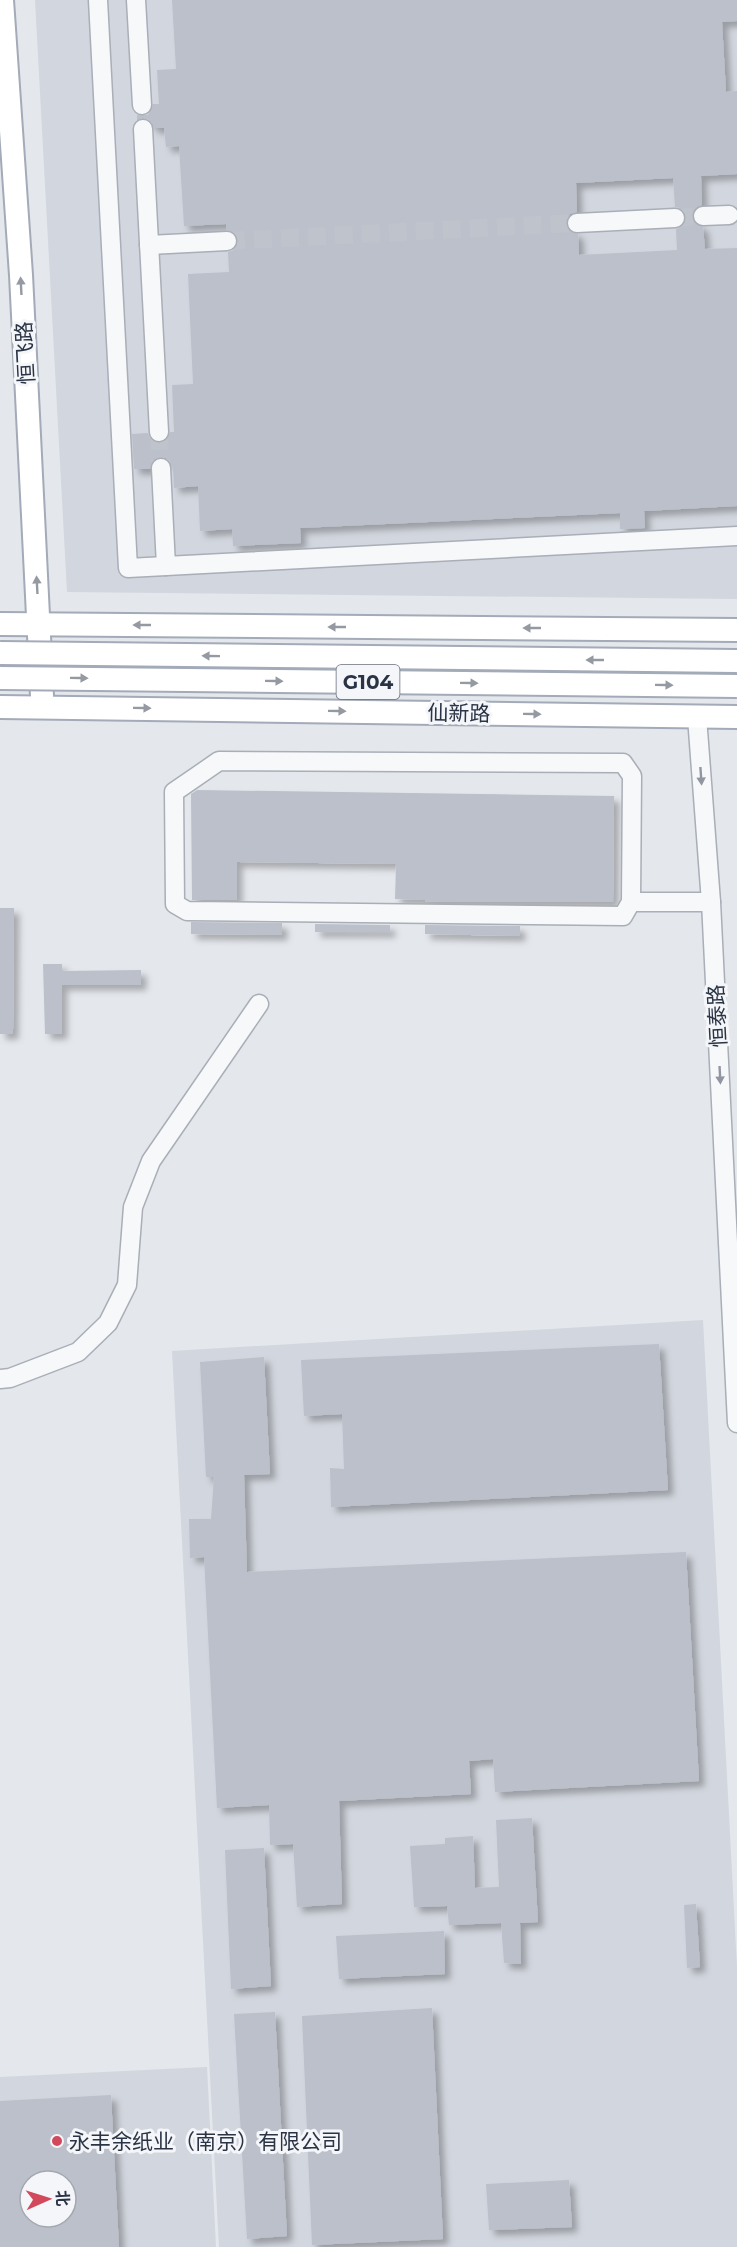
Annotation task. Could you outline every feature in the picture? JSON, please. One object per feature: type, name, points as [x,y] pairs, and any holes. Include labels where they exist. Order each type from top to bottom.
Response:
[{"type":"main road","name":"恒飞路","points":[[2,0],[21,275],[43,707]]},
{"type":"main road","points":[[0,624],[737,630]]},
{"type":"main road","points":[[0,653],[737,661]]},
{"type":"main road","name":"仙新路","points":[[0,678],[737,686]]},
{"type":"main road","name":"仙新路","points":[[0,707],[737,717]]},
{"type":"street","points":[[98,0],[128,568],[737,536]]},
{"type":"street","points":[[136,0],[142,105]]},
{"type":"street","points":[[143,129],[159,432]]},
{"type":"street","points":[[703,216],[729,215]]},
{"type":"street","points":[[577,223],[675,218]]},
{"type":"street","points":[[149,245],[227,241]]},
{"type":"street","points":[[161,468],[166,566]]},
{"type":"street","name":"恒泰路","points":[[697,717],[711,902],[737,1424]]},
{"type":"street","points":[[219,761],[622,764],[632,776],[631,902],[623,916],[187,911],[176,904],[174,792],[219,761]]},
{"type":"street","points":[[631,902],[711,902]]},
{"type":"street","points":[[0,1379],[10,1378],[78,1352],[108,1323],[127,1285],[133,1207],[151,1161],[259,1004]]},
{"type":"shaded area","points":[[35,0],[737,0],[737,599],[67,592]]},
{"type":"shaded area","points":[[703,1320],[737,1967],[737,2247],[219,2247],[172,1351]]},
{"type":"shaded area","points":[[207,2067],[216,2247],[0,2247],[0,2077]]},
{"type":"building","points":[[172,0],[737,0],[737,21],[722,22],[726,92],[737,91],[737,174],[701,176],[702,205],[697,207],[692,216],[694,222],[703,227],[705,249],[737,248],[737,506],[644,511],[645,528],[620,529],[620,513],[300,528],[301,543],[233,546],[232,529],[200,531],[198,486],[174,488],[173,467],[166,458],[154,459],[150,469],[134,469],[132,434],[148,433],[150,439],[159,443],[166,441],[170,432],[174,432],[172,385],[193,384],[188,274],[229,272],[228,252],[234,250],[238,241],[236,234],[226,230],[226,224],[184,226],[179,146],[166,147],[164,128],[154,128],[148,119],[137,120],[137,115],[148,115],[153,104],[159,104],[157,70],[176,69]],"holes":[[[673,178],[675,207],[681,208],[686,217],[685,224],[676,229],[677,250],[579,255],[578,234],[568,230],[566,223],[570,214],[577,212],[576,183]]]},
{"type":"building","points":[[197,790],[614,796],[613,902],[425,902],[425,900],[395,899],[396,864],[237,862],[237,900],[192,900],[191,794]]},
{"type":"building","points":[[0,908],[14,908],[13,1034],[0,1034]]},
{"type":"building","points":[[191,922],[282,923],[282,935],[191,934]]},
{"type":"building","points":[[315,924],[390,925],[390,932],[315,932]]},
{"type":"building","points":[[425,925],[520,926],[520,936],[425,934]]},
{"type":"building","points":[[43,964],[62,964],[62,971],[141,970],[141,985],[62,985],[62,1034],[45,1034]]},
{"type":"building","points":[[659,1344],[668,1490],[331,1507],[330,1468],[344,1469],[342,1414],[304,1416],[301,1360]]},
{"type":"building","points":[[264,1357],[270,1474],[244,1475],[247,1572],[686,1552],[699,1781],[495,1792],[493,1759],[469,1761],[471,1794],[339,1801],[342,1904],[297,1907],[293,1844],[270,1845],[269,1805],[217,1808],[204,1557],[190,1558],[189,1519],[211,1519],[214,1477],[206,1477],[200,1362]]},
{"type":"building","points":[[532,1818],[538,1922],[520,1923],[521,1964],[504,1963],[501,1923],[449,1925],[447,1906],[414,1907],[410,1846],[445,1844],[445,1838],[473,1836],[475,1888],[499,1887],[496,1820]]},
{"type":"building","points":[[264,1848],[271,1986],[231,1989],[225,1850]]},
{"type":"building","points":[[696,1904],[700,1967],[687,1968],[684,1905]]},
{"type":"building","points":[[444,1931],[445,1974],[339,1979],[336,1936]]},
{"type":"building","points":[[432,2008],[443,2239],[312,2245],[302,2016]]},
{"type":"building","points":[[275,2012],[287,2236],[247,2239],[234,2014]]},
{"type":"building","name":"永丰余纸业（南京）有限公司","points":[[111,2095],[119,2247],[0,2247],[0,2101]]},
{"type":"building","points":[[569,2180],[572,2227],[489,2230],[486,2184]]},
{"type":"tunnel","points":[[675,218],[703,216]]},
{"type":"tunnel","points":[[227,241],[577,223]]},
{"type":"tunnel","points":[[159,432],[161,468]]},
{"type":"place","name":"永丰余纸业（南京）有限公司","points":[[57,2141]]}]
